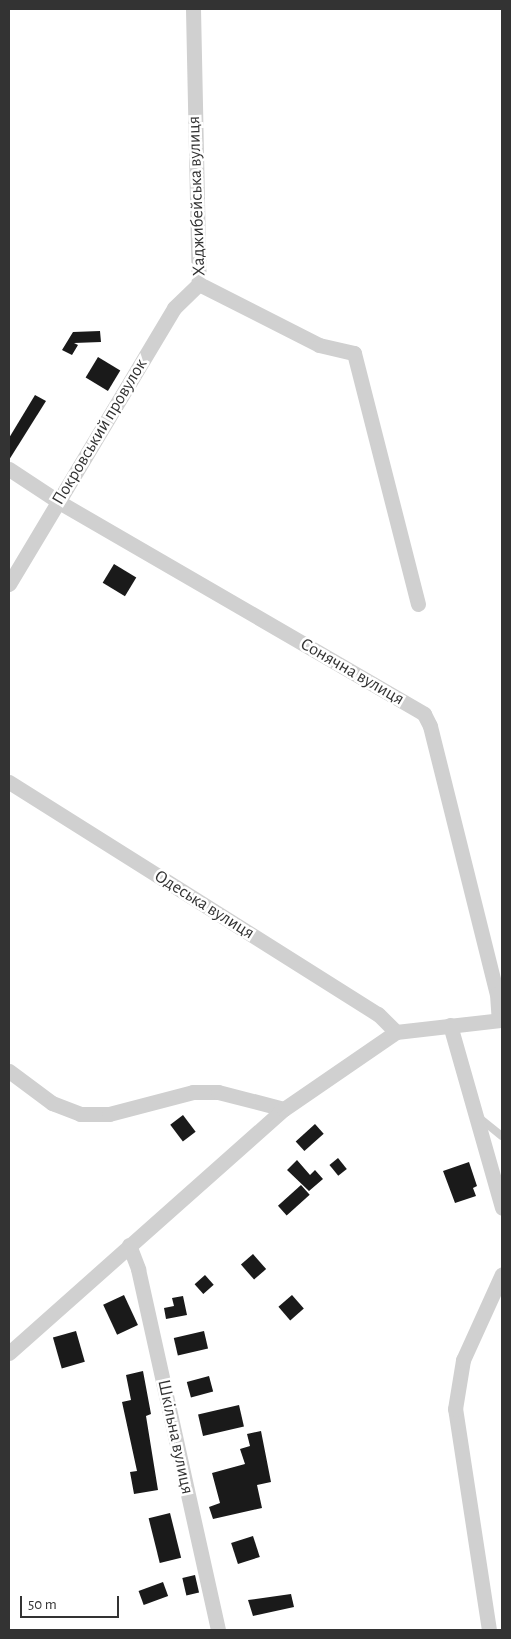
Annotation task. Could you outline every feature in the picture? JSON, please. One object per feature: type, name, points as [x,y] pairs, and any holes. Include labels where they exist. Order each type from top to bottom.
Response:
[{"type":"street","name":"Хаджибейська вулиця","points":[[193,9],[199,284],[319,345],[354,353],[418,604]]},
{"type":"street","name":"Покровський провулок","points":[[9,584],[174,308],[199,284]]},
{"type":"street","name":"Сонячна вулиця","points":[[9,469],[59,502],[424,714],[430,726],[497,994],[501,1020]]},
{"type":"street","name":"Одеська вулиця","points":[[9,782],[378,1014],[396,1032]]},
{"type":"street","points":[[9,1353],[284,1110],[396,1032],[501,1020]]},
{"type":"street","points":[[450,1025],[502,1208]]},
{"type":"street","points":[[9,1071],[52,1103],[80,1114],[109,1114],[193,1092],[218,1092],[284,1110]]},
{"type":"street","name":"Шкільна вулиця","points":[[130,1245],[138,1269],[218,1630]]},
{"type":"street","points":[[489,1630],[455,1409],[463,1360],[498,1294],[502,1274]]},
{"type":"lane","points":[[476,1115],[502,1136]]},
{"type":"building","points":[[100,331],[101,342],[74,343],[78,345],[72,355],[62,350],[73,332]]},
{"type":"building","points":[[98,357],[120,370],[108,391],[86,378]]},
{"type":"building","points":[[35,395],[46,401],[9,460],[9,438]]},
{"type":"building","points":[[114,564],[136,577],[125,596],[103,583]]},
{"type":"building","points":[[183,1115],[196,1132],[183,1141],[170,1125]]},
{"type":"building","points":[[315,1124],[324,1134],[304,1151],[296,1141]]},
{"type":"building","points":[[338,1158],[347,1169],[338,1176],[329,1165]]},
{"type":"building","points":[[297,1160],[310,1175],[315,1170],[323,1179],[309,1191],[287,1170]]},
{"type":"building","points":[[469,1162],[477,1186],[473,1188],[476,1196],[455,1203],[443,1171]]},
{"type":"building","points":[[301,1185],[310,1195],[287,1215],[278,1206]]},
{"type":"building","points":[[253,1254],[266,1269],[254,1280],[241,1264]]},
{"type":"building","points":[[205,1275],[214,1285],[203,1294],[195,1284]]},
{"type":"building","points":[[124,1295],[138,1325],[117,1335],[103,1305]]},
{"type":"building","points":[[292,1295],[304,1309],[290,1320],[278,1307]]},
{"type":"building","points":[[183,1296],[187,1315],[166,1319],[164,1308],[174,1306],[172,1298]]},
{"type":"building","points":[[76,1331],[85,1362],[62,1368],[53,1338]]},
{"type":"building","points":[[204,1331],[208,1349],[178,1356],[174,1338]]},
{"type":"building","points":[[143,1371],[151,1414],[146,1416],[158,1490],[134,1494],[130,1472],[137,1471],[122,1402],[131,1400],[126,1375]]},
{"type":"building","points":[[209,1376],[213,1391],[191,1397],[187,1382]]},
{"type":"building","points":[[239,1405],[244,1426],[203,1436],[198,1414]]},
{"type":"building","points":[[261,1431],[271,1482],[257,1485],[262,1508],[213,1519],[209,1507],[220,1503],[212,1473],[245,1464],[240,1449],[250,1446],[247,1434]]},
{"type":"building","points":[[170,1513],[181,1558],[160,1563],[149,1518]]},
{"type":"building","points":[[253,1536],[260,1557],[238,1564],[231,1543]]},
{"type":"building","points":[[195,1575],[199,1593],[186,1595],[182,1578]]},
{"type":"building","points":[[163,1582],[168,1596],[144,1605],[139,1591]]},
{"type":"building","points":[[291,1594],[294,1607],[253,1616],[248,1600]]}]
